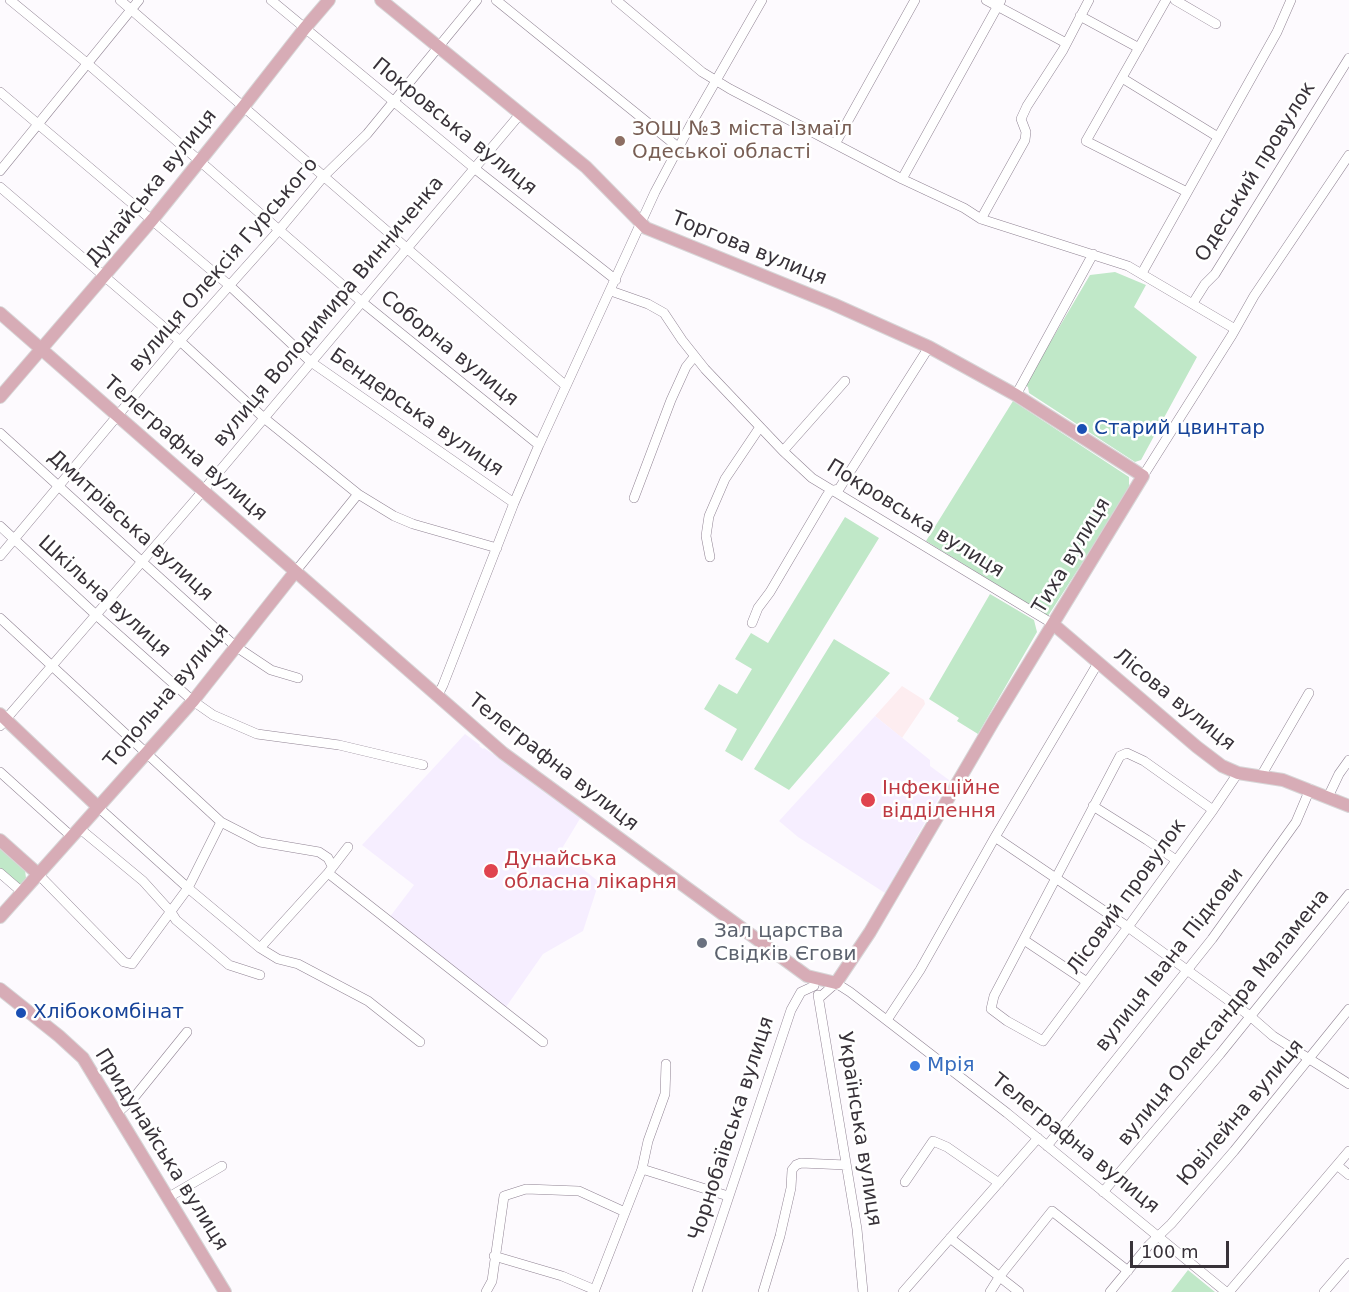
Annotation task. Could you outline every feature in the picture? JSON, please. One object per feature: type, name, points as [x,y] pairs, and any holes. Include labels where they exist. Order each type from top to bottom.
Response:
[{"type":"main road","name":"Дунайська вулиця","points":[[0,397],[153,219],[304,28],[329,0]]},
{"type":"main road","name":"Торгова вулиця","points":[[381,0],[586,167],[642,224],[658,234],[833,304],[929,347],[1016,395],[1143,476]]},
{"type":"main road","name":"Телеграфна вулиця","points":[[0,313],[437,696],[535,777],[810,981],[836,983]]},
{"type":"main road","name":"Тиха вулиця","points":[[836,983],[870,932],[981,743],[1143,476]]},
{"type":"main road","name":"Топольна вулиця","points":[[0,917],[193,700],[295,572]]},
{"type":"main road","name":"Лісова вулиця","points":[[1053,624],[1222,766],[1238,773],[1284,780],[1349,806]]},
{"type":"main road","points":[[2,720],[98,807]]},
{"type":"main road","points":[[0,840],[38,873]]},
{"type":"main road","name":"Придунайська вулиця","points":[[0,989],[83,1058],[225,1292]]},
{"type":"street","name":"Соборна вулиця","points":[[9,0],[88,64],[362,302],[539,445]]},
{"type":"street","points":[[120,0],[566,386]]},
{"type":"street","points":[[0,171],[139,0]]},
{"type":"street","name":"Покровська вулиця","points":[[271,0],[474,168],[616,280]]},
{"type":"street","name":"вулиця Олексія Гурського","points":[[0,556],[180,341],[324,176],[367,134],[477,0]]},
{"type":"street","points":[[496,0],[679,148]]},
{"type":"street","points":[[616,0],[702,72],[716,81],[902,179],[964,208],[981,219],[1121,263],[1142,273],[1235,329]]},
{"type":"street","points":[[437,696],[539,445],[656,192],[762,0]]},
{"type":"street","points":[[835,144],[915,0]]},
{"type":"street","points":[[986,0],[999,3],[1066,43]]},
{"type":"street","points":[[981,219],[1025,140],[1027,135],[1021,119],[1027,106],[1066,43],[1089,0]]},
{"type":"street","points":[[1166,0],[1086,141],[1187,192]]},
{"type":"street","points":[[1175,0],[1216,24]]},
{"type":"street","points":[[1142,273],[1277,32],[1291,0]]},
{"type":"street","points":[[902,179],[999,3]]},
{"type":"street","points":[[1080,16],[1139,48]]},
{"type":"street","name":"Одеський провулок","points":[[1193,303],[1205,284],[1215,274],[1349,58]]},
{"type":"street","points":[[1122,78],[1218,136]]},
{"type":"street","name":"Бендерська вулиця","points":[[0,92],[230,286],[311,363],[514,503]]},
{"type":"street","name":"вулиця Володимира Винниченка","points":[[2,720],[143,561],[521,114]]},
{"type":"street","name":"Тиха вулиця","points":[[1143,476],[1254,296],[1349,155]]},
{"type":"street","points":[[0,187],[180,341],[264,418],[358,494],[394,516],[413,524],[497,548]]},
{"type":"street","points":[[1016,395],[1093,254]]},
{"type":"street","name":"Покровська вулиця","points":[[611,291],[661,310],[694,357],[783,451],[812,478],[1053,624]]},
{"type":"street","points":[[752,623],[758,608],[830,490],[839,489],[929,347]]},
{"type":"street","points":[[634,498],[671,400],[686,367],[694,357]]},
{"type":"street","points":[[783,451],[845,381]]},
{"type":"street","points":[[710,557],[706,536],[709,516],[726,479],[760,427]]},
{"type":"street","name":"Дмитрівська вулиця","points":[[0,434],[235,646],[271,670],[298,678]]},
{"type":"street","name":"Топольна вулиця","points":[[295,572],[358,494]]},
{"type":"street","name":"Шкільна вулиця","points":[[0,526],[95,614],[213,716],[257,734],[339,745],[423,765]]},
{"type":"street","points":[[0,618],[220,822],[260,842],[319,852],[328,858],[330,869],[543,1042]]},
{"type":"street","points":[[887,1020],[920,970],[995,837],[1098,663]]},
{"type":"street","points":[[1261,776],[1309,693]]},
{"type":"street","points":[[1087,982],[1024,940],[1117,759],[1127,753],[1138,757],[1213,810]]},
{"type":"street","points":[[1328,797],[1338,774],[1349,760]]},
{"type":"street","points":[[0,772],[75,832],[143,881],[176,920],[230,965],[260,975]]},
{"type":"street","name":"Лісовий провулок","points":[[1024,940],[994,996],[991,1009],[1007,1022],[1043,1041],[1238,773]]},
{"type":"street","name":"вулиця Івана Підкови","points":[[1047,1146],[1188,970],[1294,826],[1310,789]]},
{"type":"street","points":[[1093,806],[1176,860]]},
{"type":"street","points":[[98,807],[188,888],[260,948],[278,959],[298,964],[368,1001],[420,1042]]},
{"type":"street","points":[[38,873],[128,965],[132,964],[188,888],[220,822]]},
{"type":"street","points":[[995,837],[1128,927],[1250,1016],[1273,1036],[1349,1084]]},
{"type":"street","points":[[260,948],[348,847]]},
{"type":"street","points":[[0,873],[22,892]]},
{"type":"street","name":"вулиця Олександра Маламена","points":[[1103,1192],[1349,894]]},
{"type":"street","name":"Українська вулиця","points":[[810,981],[819,998],[857,1229],[862,1292]]},
{"type":"street","name":"Чорнобаївська вулиця","points":[[697,1292],[791,1010],[810,981]]},
{"type":"street","points":[[819,998],[836,983]]},
{"type":"street","name":"Телеграфна вулиця","points":[[836,983],[1038,1138],[1227,1292]]},
{"type":"street","name":"Ювілейна вулиця","points":[[1110,1292],[1234,1151],[1349,1009]]},
{"type":"street","points":[[117,1113],[132,1100],[187,1032]]},
{"type":"street","points":[[494,1256],[562,1276],[594,1291],[642,1168],[648,1140],[665,1095],[666,1065]]},
{"type":"street","points":[[903,1292],[1038,1138]]},
{"type":"street","points":[[905,1182],[933,1141],[947,1147],[999,1183]]},
{"type":"street","points":[[1227,1292],[1349,1151]]},
{"type":"street","points":[[763,1292],[780,1236],[791,1188],[792,1170],[801,1163],[846,1165]]},
{"type":"street","points":[[169,1197],[222,1166]]},
{"type":"street","points":[[1338,1166],[1349,1175]]},
{"type":"street","points":[[642,1168],[728,1196]]},
{"type":"street","points":[[486,1292],[492,1281],[504,1196],[526,1189],[579,1191],[625,1212]]},
{"type":"street","points":[[990,1292],[1052,1211],[1128,1271]]},
{"type":"street","points":[[950,1238],[1020,1292]]},
{"type":"street","points":[[1324,1292],[1349,1263]]},
{"type":"shaded area","points":[[902,686],[924,700],[925,704],[902,738],[875,716]]},
{"type":"shaded area","name":"Інфекційне відділення","points":[[875,716],[930,760],[930,766],[949,780],[885,893],[798,837],[779,821]]},
{"type":"shaded area","name":"Дунайська обласна лікарня","points":[[465,734],[483,749],[493,754],[495,752],[581,817],[558,855],[578,865],[599,882],[583,931],[543,954],[506,1007],[389,918],[414,885],[362,845]]},
{"type":"green space","points":[[1115,272],[1146,285],[1134,307],[1197,357],[1141,460],[1135,462],[1029,393],[1025,385],[1090,275]]},
{"type":"green space","points":[[1013,401],[1129,477],[1129,490],[1048,616],[926,541]]},
{"type":"green space","points":[[845,517],[879,538],[742,761],[725,751],[737,729],[704,709],[719,684],[737,694],[752,669],[735,659],[751,633],[768,643]]},
{"type":"green space","points":[[990,594],[1034,620],[1037,632],[978,734],[957,721],[959,718],[929,699]]},
{"type":"green space","points":[[834,639],[890,673],[789,790],[754,769]]},
{"type":"green space","points":[[0,843],[25,870],[26,878],[20,887],[0,871]]},
{"type":"green space","points":[[1188,1270],[1215,1292],[1171,1292]]},
{"type":"place","name":"ЗОШ №3 міста Ізмаїл Одеської області","points":[[620,141]]},
{"type":"place","name":"Старий цвинтар","points":[[1082,429]]},
{"type":"place","name":"Інфекційне відділення","points":[[868,800]]},
{"type":"place","name":"Дунайська обласна лікарня","points":[[491,871]]},
{"type":"place","name":"Зал царства Свідків Єгови","points":[[702,943]]},
{"type":"place","name":"Хлібокомбінат","points":[[21,1013]]},
{"type":"place","name":"Мрія","points":[[915,1066]]}]
